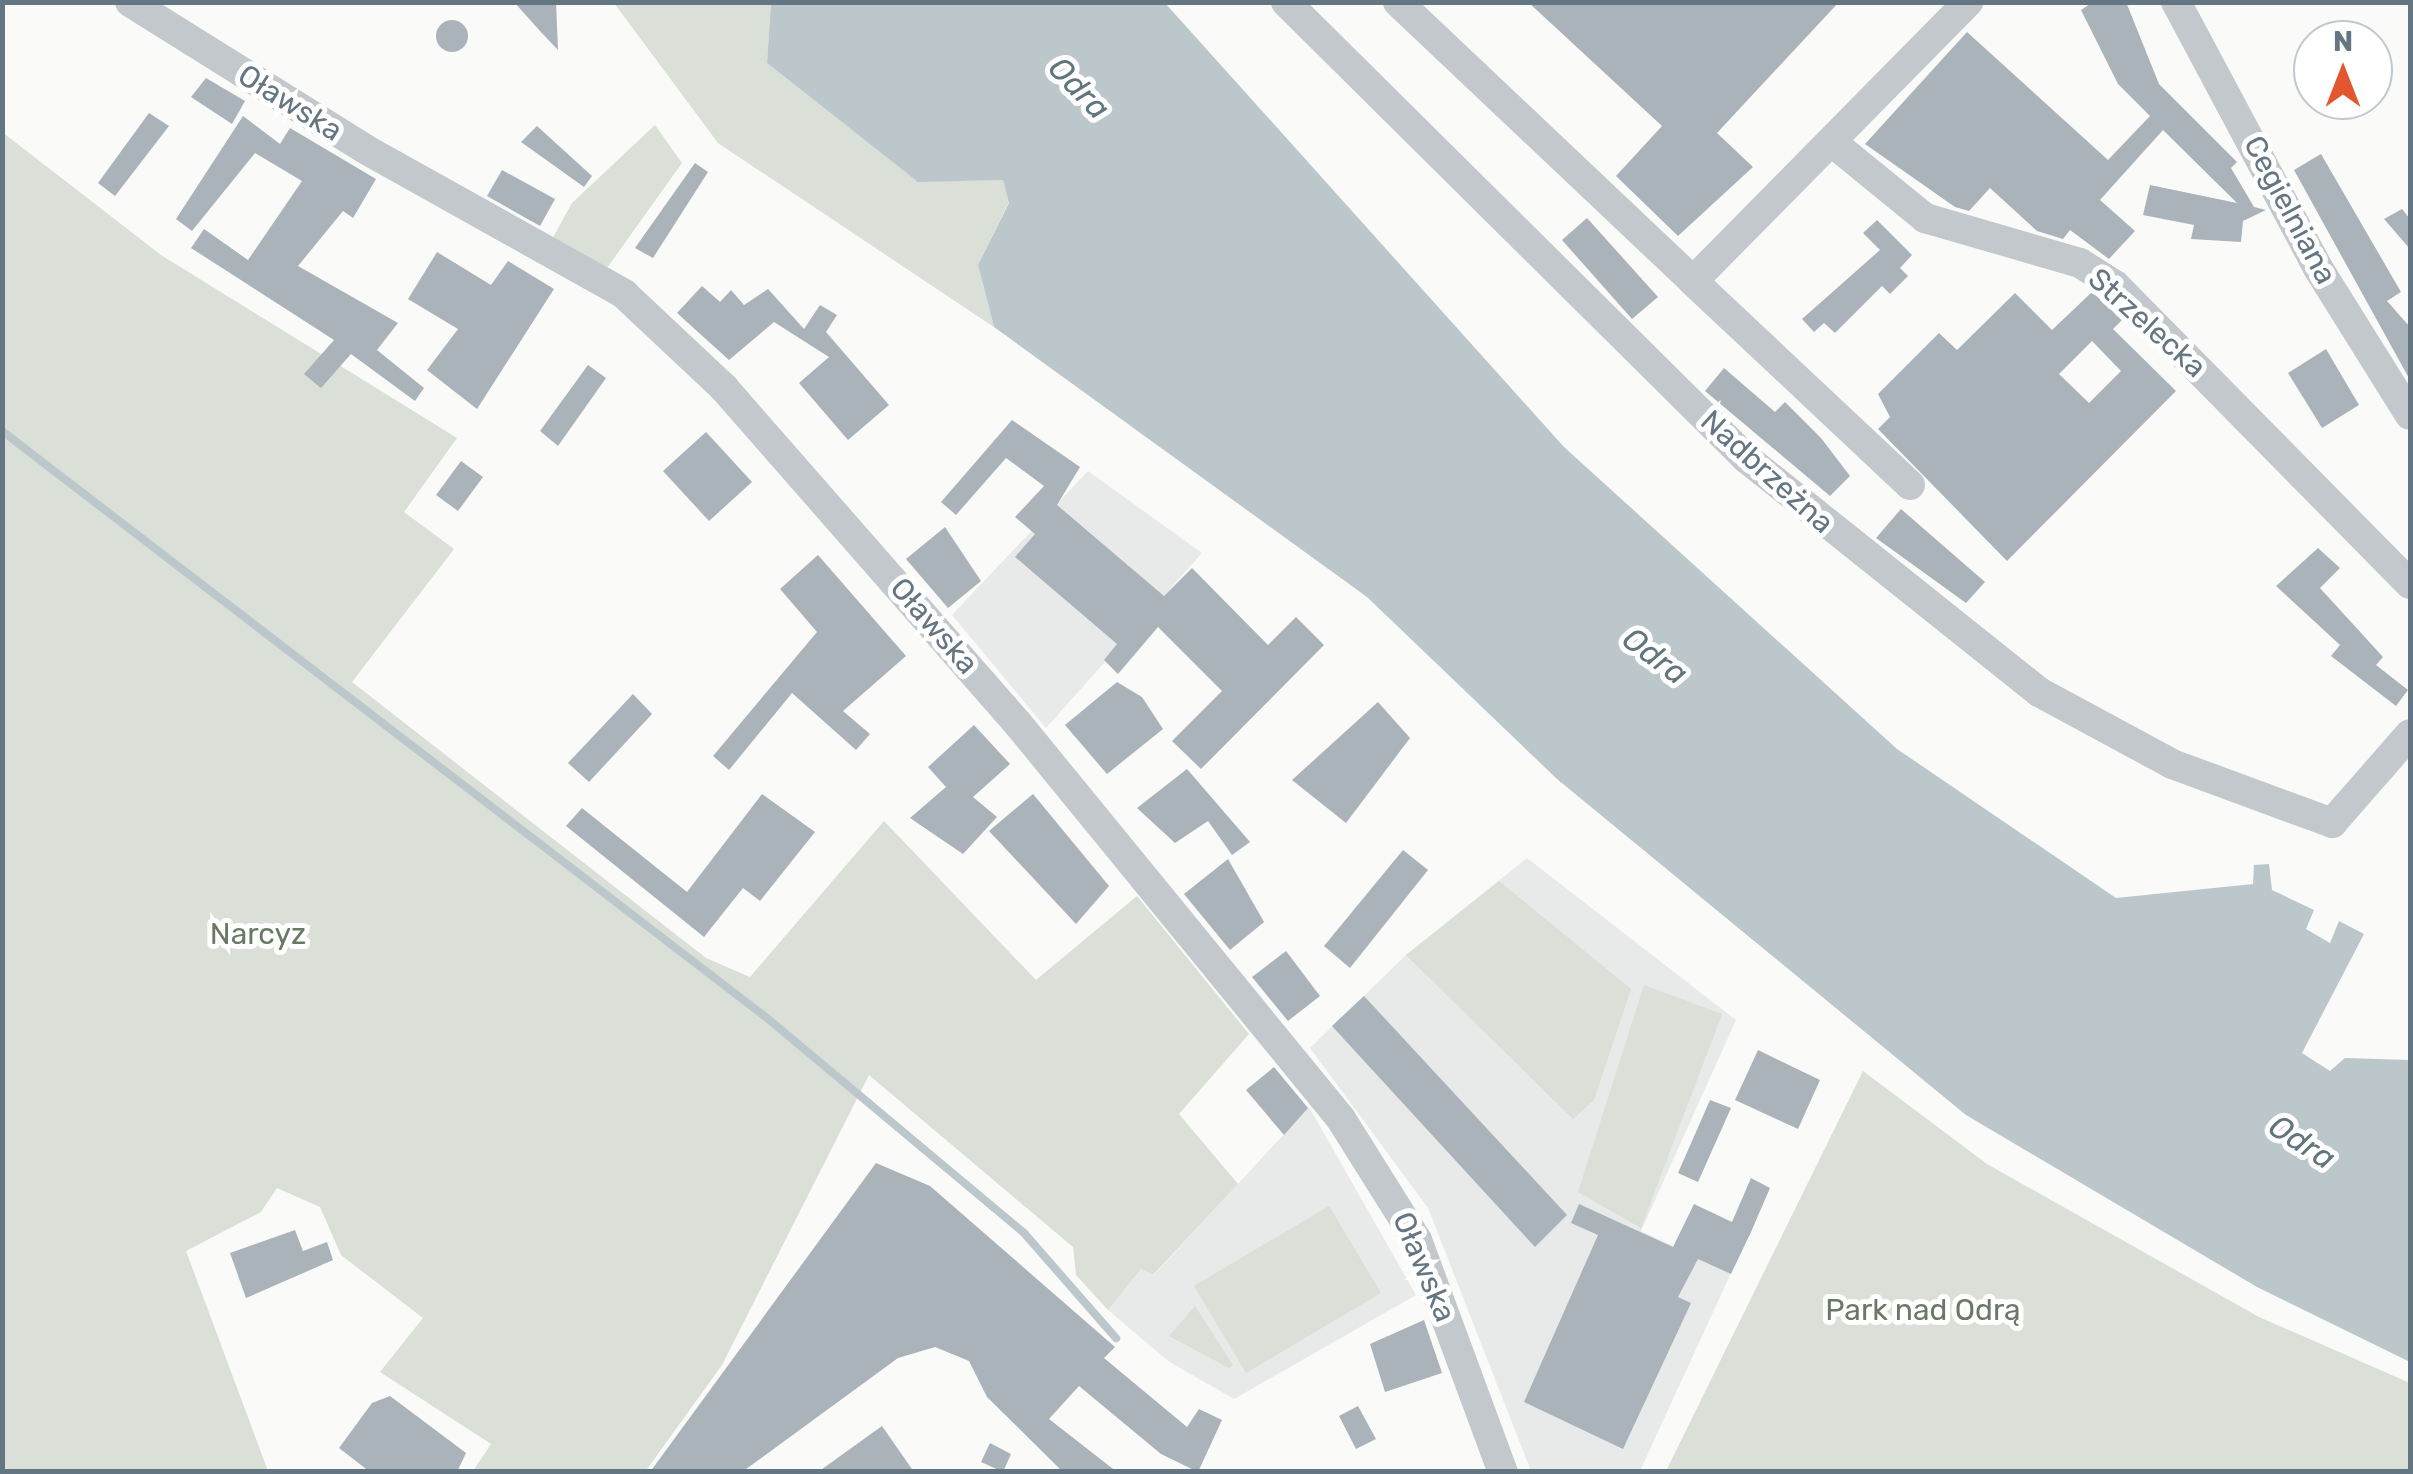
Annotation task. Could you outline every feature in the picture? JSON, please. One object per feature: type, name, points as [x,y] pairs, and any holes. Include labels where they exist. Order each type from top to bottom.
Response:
[{"type":"street","name":"Oławska","points":[[130,2],[364,149],[624,294],[724,388],[1020,725],[1341,1119],[1417,1240],[1503,1472]]},
{"type":"street","name":"Nadbrzeżna","points":[[1286,2],[1746,458],[1915,599],[2038,692],[2125,742],[2332,823],[2410,734]]},
{"type":"street","points":[[1398,2],[1910,485]]},
{"type":"street","points":[[1693,281],[1968,2]]},
{"type":"street","name":"Cegielniana","points":[[2176,2],[2318,268],[2410,415]]},
{"type":"street","name":"Strzelecka","points":[[1833,143],[1925,218],[2080,262],[2115,285],[2410,584]]},
{"type":"shaded area","points":[[1088,471],[1202,553],[1046,728],[952,615]]},
{"type":"shaded area","points":[[1527,858],[1736,1020],[1641,1231],[1731,1273],[1640,1471],[1531,1471],[1428,1208],[1310,1048],[1406,955]]},
{"type":"shaded area","points":[[1309,1107],[1416,1295],[1234,1399],[1168,1361],[1108,1310],[1141,1269],[1154,1275]]},
{"type":"green space","points":[[614,3],[771,3],[767,63],[917,181],[1003,180],[1009,202],[978,265],[994,327],[718,143]]},
{"type":"green space","points":[[655,125],[682,163],[607,268],[551,241],[572,203]]},
{"type":"green space","name":"Narcyz","points":[[2,132],[161,255],[457,438],[404,512],[454,549],[352,682],[706,958],[750,977],[884,821],[1036,980],[1137,896],[1249,1034],[1179,1114],[1238,1184],[1153,1275],[1141,1269],[1108,1310],[1076,1275],[1073,1247],[869,1075],[722,1365],[645,1472],[473,1471],[491,1444],[380,1372],[423,1318],[341,1255],[320,1207],[277,1188],[261,1212],[186,1251],[268,1471],[3,1471]]},
{"type":"green space","points":[[1499,881],[1631,989],[1594,1100],[1573,1119],[1406,955]]},
{"type":"green space","points":[[1644,985],[1722,1014],[1641,1228],[1578,1192]]},
{"type":"green space","name":"Park nad Odrą","points":[[1863,1071],[1987,1164],[2259,1317],[2410,1383],[2410,1471],[1666,1471]]},
{"type":"green space","points":[[1329,1206],[1381,1293],[1246,1373],[1194,1286]]},
{"type":"green space","points":[[1195,1306],[1233,1365],[1229,1368],[1169,1336]]},
{"type":"water","name":"Odra","points":[[771,3],[1165,3],[1564,447],[1897,749],[2116,898],[2253,884],[2254,865],[2269,864],[2272,890],[2314,910],[2306,929],[2330,943],[2339,921],[2364,934],[2302,1053],[2330,1071],[2345,1058],[2410,1060],[2410,1362],[2257,1287],[1966,1115],[1557,779],[1367,597],[994,327],[978,265],[1009,203],[1003,180],[918,182],[767,63]]},
{"type":"building","points":[[514,2],[556,2],[558,50],[540,31]]},
{"type":"building","points":[[1528,2],[1839,2],[1717,133],[1753,167],[1678,236],[1616,176],[1662,126]]},
{"type":"building","points":[[2093,2],[2126,2],[2159,84],[2237,162],[2231,168],[2254,207],[2266,210],[2243,221],[2241,242],[2191,239],[2194,225],[2143,215],[2150,185],[2237,203],[2163,130],[2100,200],[2135,231],[2109,259],[2070,230],[2063,239],[2037,231],[1990,188],[1969,211],[1955,207],[1865,144],[1967,32],[2108,160],[2150,116],[2118,84],[2081,10]]},
{"type":"building","points":[[452,20],[463,25],[468,36],[463,47],[452,52],[441,47],[436,36],[441,25]]},
{"type":"building","points":[[206,78],[245,101],[232,124],[191,97]]},
{"type":"building","points":[[149,113],[169,126],[115,196],[98,183]]},
{"type":"building","points":[[243,116],[280,144],[290,128],[376,179],[353,218],[343,211],[298,266],[398,323],[377,350],[424,388],[415,401],[351,354],[321,388],[304,374],[334,340],[191,248],[204,229],[248,260],[302,181],[255,153],[192,231],[176,219]]},
{"type":"building","points":[[537,126],[592,176],[584,187],[521,142]]},
{"type":"building","points":[[2321,154],[2401,292],[2387,301],[2410,327],[2410,380],[2294,170]]},
{"type":"building","points":[[695,163],[708,172],[653,258],[635,248]]},
{"type":"building","points":[[502,170],[555,199],[540,226],[487,196]]},
{"type":"building","points":[[2402,209],[2410,219],[2410,249],[2384,219]]},
{"type":"building","points":[[1587,218],[1658,297],[1632,319],[1562,240]]},
{"type":"building","points":[[1877,220],[1912,255],[1900,268],[1908,276],[1890,294],[1882,286],[1835,333],[1824,323],[1814,332],[1802,319],[1880,250],[1863,233]]},
{"type":"building","points":[[437,252],[491,285],[508,261],[554,289],[477,409],[427,370],[458,329],[408,299]]},
{"type":"building","points":[[702,286],[720,302],[731,290],[744,305],[768,289],[804,329],[820,305],[837,315],[826,332],[889,405],[848,440],[799,383],[829,357],[774,322],[729,360],[677,313]]},
{"type":"building","points":[[2092,292],[2122,320],[2113,329],[2176,391],[2007,561],[1878,429],[1890,417],[1878,394],[1939,333],[1957,350],[2015,293],[2052,330]],"holes":[[[2092,341],[2121,371],[2089,403],[2059,374]]]},
{"type":"building","points":[[2326,349],[2359,405],[2322,428],[2288,373]]},
{"type":"building","points":[[588,365],[606,378],[558,446],[540,431]]},
{"type":"building","points":[[1724,368],[1775,412],[1785,402],[1821,438],[1850,476],[1830,496],[1705,391]]},
{"type":"building","points":[[1012,420],[1080,467],[1057,505],[1164,596],[1192,568],[1268,645],[1296,617],[1324,645],[1201,769],[1172,741],[1222,691],[1158,627],[1118,674],[1104,660],[1117,644],[1015,557],[1035,534],[1015,517],[1044,486],[1006,458],[956,515],[941,502]]},
{"type":"building","points":[[706,432],[752,482],[709,521],[663,471]]},
{"type":"building","points":[[461,461],[483,477],[458,511],[436,495]]},
{"type":"building","points":[[1901,509],[1985,582],[1966,603],[1876,538]]},
{"type":"building","points":[[945,527],[981,581],[948,608],[906,559]]},
{"type":"building","points":[[2318,548],[2340,568],[2320,588],[2383,657],[2376,665],[2408,690],[2396,706],[2331,656],[2340,645],[2276,586]]},
{"type":"building","points":[[818,555],[906,656],[843,711],[870,734],[856,750],[792,693],[729,770],[713,756],[817,632],[780,589]]},
{"type":"building","points":[[1117,682],[1142,697],[1163,729],[1107,774],[1065,725]]},
{"type":"building","points":[[633,694],[652,714],[589,782],[568,763]]},
{"type":"building","points":[[1378,702],[1410,738],[1346,823],[1292,780]]},
{"type":"building","points":[[974,725],[1010,764],[973,797],[997,817],[963,854],[910,818],[946,787],[928,767]]},
{"type":"building","points":[[1187,769],[1250,842],[1232,855],[1208,821],[1175,843],[1137,808]]},
{"type":"building","points":[[762,794],[815,832],[760,901],[743,888],[704,937],[566,826],[582,808],[687,892]]},
{"type":"building","points":[[1033,794],[1109,886],[1076,924],[989,831]]},
{"type":"building","points":[[1403,850],[1428,870],[1350,968],[1324,946]]},
{"type":"building","points":[[1228,859],[1264,922],[1230,950],[1184,894]]},
{"type":"building","points":[[1286,951],[1320,996],[1288,1021],[1252,977]]},
{"type":"building","points":[[1364,996],[1567,1215],[1535,1247],[1332,1026]]},
{"type":"building","points":[[1758,1050],[1820,1080],[1798,1129],[1735,1100]]},
{"type":"building","points":[[1274,1067],[1308,1108],[1284,1135],[1246,1090]]},
{"type":"building","points":[[1710,1100],[1731,1108],[1698,1182],[1678,1173]]},
{"type":"building","points":[[876,1163],[930,1186],[1115,1347],[1104,1358],[1187,1427],[1199,1409],[1222,1420],[1198,1472],[1161,1454],[1079,1386],[1049,1419],[1117,1472],[1063,1472],[987,1397],[969,1361],[935,1347],[898,1358],[742,1472],[650,1472]]},
{"type":"building","points":[[1751,1178],[1770,1188],[1751,1232],[1731,1274],[1698,1259],[1678,1297],[1691,1303],[1623,1449],[1524,1402],[1598,1235],[1571,1223],[1579,1204],[1673,1247],[1694,1204],[1732,1222]]},
{"type":"building","points":[[295,1230],[303,1251],[327,1242],[333,1260],[246,1298],[230,1253]]},
{"type":"building","points":[[1424,1320],[1442,1373],[1385,1392],[1370,1344]]},
{"type":"building","points":[[390,1396],[466,1453],[457,1472],[370,1472],[339,1448],[372,1403]]},
{"type":"building","points":[[1358,1406],[1376,1439],[1356,1449],[1339,1416]]},
{"type":"building","points":[[882,1426],[914,1472],[818,1472]]},
{"type":"building","points":[[990,1443],[1011,1454],[1003,1472],[981,1462]]},
{"type":"waterway","points":[[2,431],[767,1018],[1024,1233],[1116,1338]]}]
